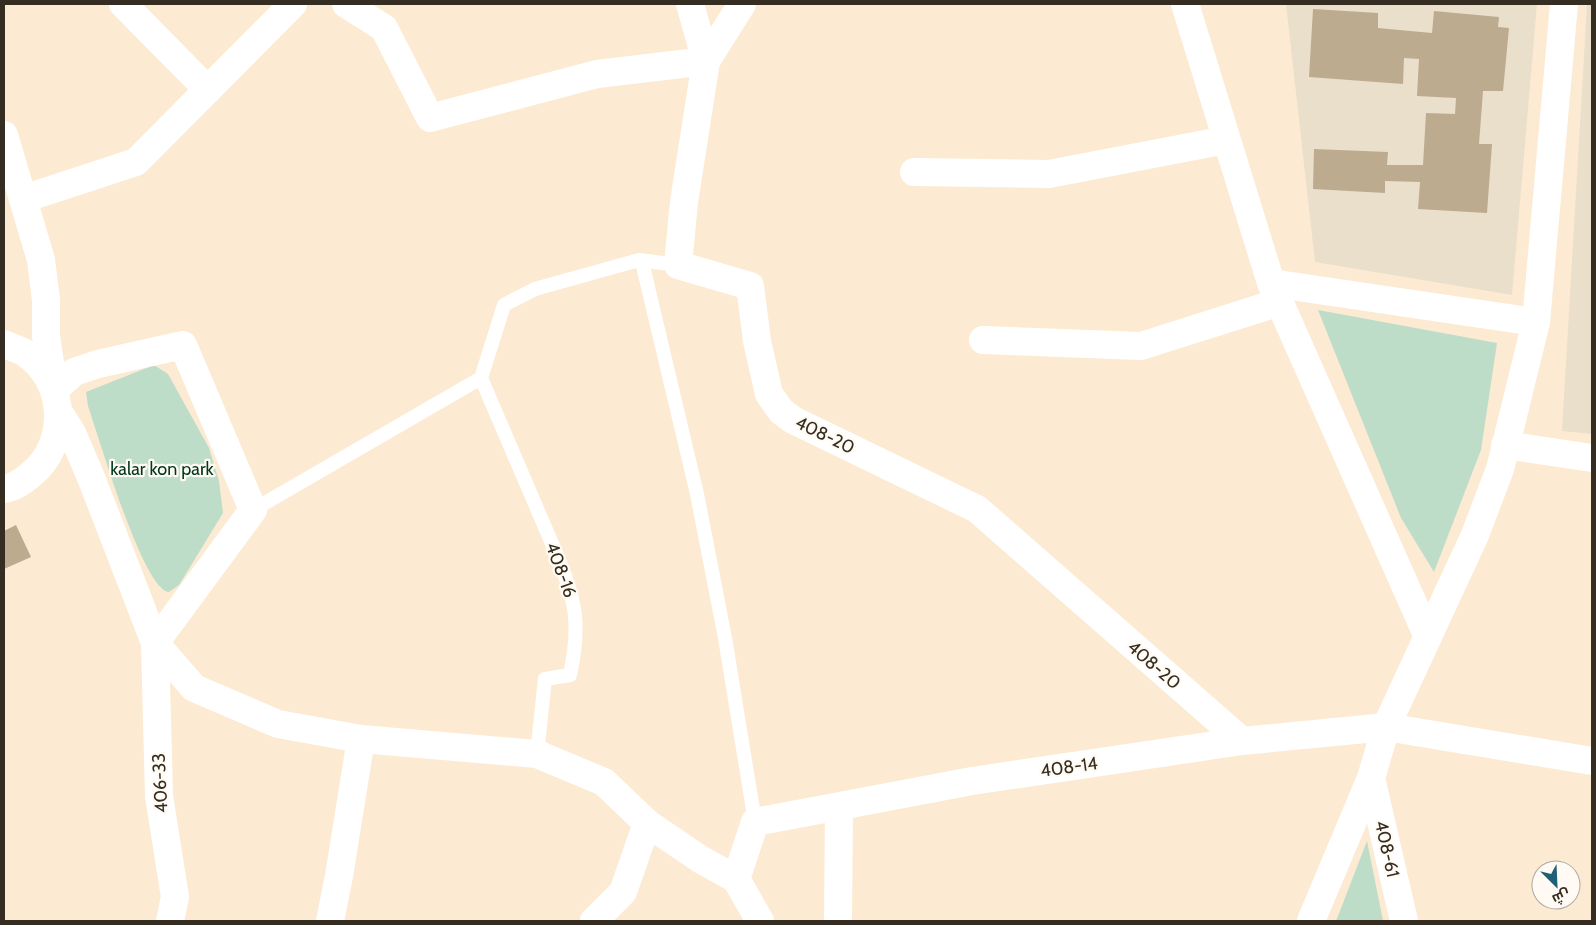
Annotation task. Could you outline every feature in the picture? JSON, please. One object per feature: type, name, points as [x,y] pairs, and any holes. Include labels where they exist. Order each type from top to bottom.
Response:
[{"type":"street","points":[[124,4],[208,90]]},
{"type":"street","points":[[23,199],[136,162],[293,4]]},
{"type":"street","points":[[346,4],[384,28],[430,118],[597,74],[706,61]]},
{"type":"street","points":[[690,4],[706,61]]},
{"type":"street","points":[[678,265],[684,202],[706,61],[742,4]]},
{"type":"street","points":[[1185,4],[1226,140],[1276,293],[1428,637]]},
{"type":"street","points":[[1311,921],[1371,778],[1386,728],[1475,534],[1500,469],[1536,322],[1564,4]]},
{"type":"street","points":[[4,135],[41,260],[46,300],[46,336],[57,401],[57,436],[47,458],[11,486]]},
{"type":"street","points":[[914,172],[1049,174],[1226,140]]},
{"type":"street","name":"408-20","points":[[678,265],[750,286],[757,341],[765,376],[770,394],[780,411],[793,420],[977,509],[1242,741]]},
{"type":"street","points":[[983,340],[1142,346],[1276,293],[1536,322]]},
{"type":"street","points":[[4,342],[18,334],[36,319],[46,300]]},
{"type":"street","points":[[4,342],[25,353],[42,369],[92,480],[155,643],[194,688],[278,724],[361,739],[537,754],[604,782],[647,823],[700,859],[736,879],[760,921]]},
{"type":"street","points":[[57,401],[74,372],[98,364],[183,345],[253,510],[155,643]]},
{"type":"street","points":[[1505,445],[1592,458]]},
{"type":"street","points":[[11,486],[58,469],[77,469],[92,480]]},
{"type":"street","name":"406-33","points":[[155,643],[159,796],[174,889],[170,921]]},
{"type":"street","name":"408-14","points":[[755,822],[972,781],[1242,741],[1386,728],[1592,761]]},
{"type":"street","points":[[330,921],[361,739]]},
{"type":"street","name":"408-61","points":[[1371,778],[1404,921]]},
{"type":"street","points":[[838,921],[839,807]]},
{"type":"street","points":[[736,879],[755,822]]},
{"type":"street","points":[[594,921],[623,892],[647,823]]},
{"type":"lane","points":[[253,510],[481,378],[504,305],[536,289],[639,260],[642,262],[678,265]]},
{"type":"lane","points":[[642,262],[697,494],[725,638],[755,822]]},
{"type":"lane","name":"408-16","points":[[481,378],[570,586],[574,604],[576,644],[570,674],[545,679],[537,754]]},
{"type":"shaded area","points":[[1286,4],[1537,4],[1512,295],[1315,262]]},
{"type":"shaded area","points":[[1587,4],[1592,4],[1592,434],[1562,431]]},
{"type":"green space","points":[[1318,310],[1497,343],[1481,450],[1434,572],[1401,518]]},
{"type":"green space","name":"kalar kon park","points":[[154,365],[168,374],[209,448],[219,481],[223,513],[179,585],[169,592],[158,585],[147,566],[122,509],[88,406],[86,392]]},
{"type":"green space","points":[[1367,841],[1383,921],[1336,921]]},
{"type":"building","points":[[1313,9],[1378,13],[1378,28],[1432,33],[1434,11],[1499,17],[1498,27],[1509,28],[1503,91],[1483,91],[1479,144],[1492,144],[1487,213],[1418,209],[1420,182],[1385,181],[1385,193],[1313,189],[1314,149],[1388,152],[1387,165],[1423,165],[1426,113],[1455,114],[1456,98],[1417,96],[1419,59],[1404,58],[1403,84],[1309,77]]},
{"type":"building","points":[[16,525],[31,557],[4,569],[4,531]]}]
